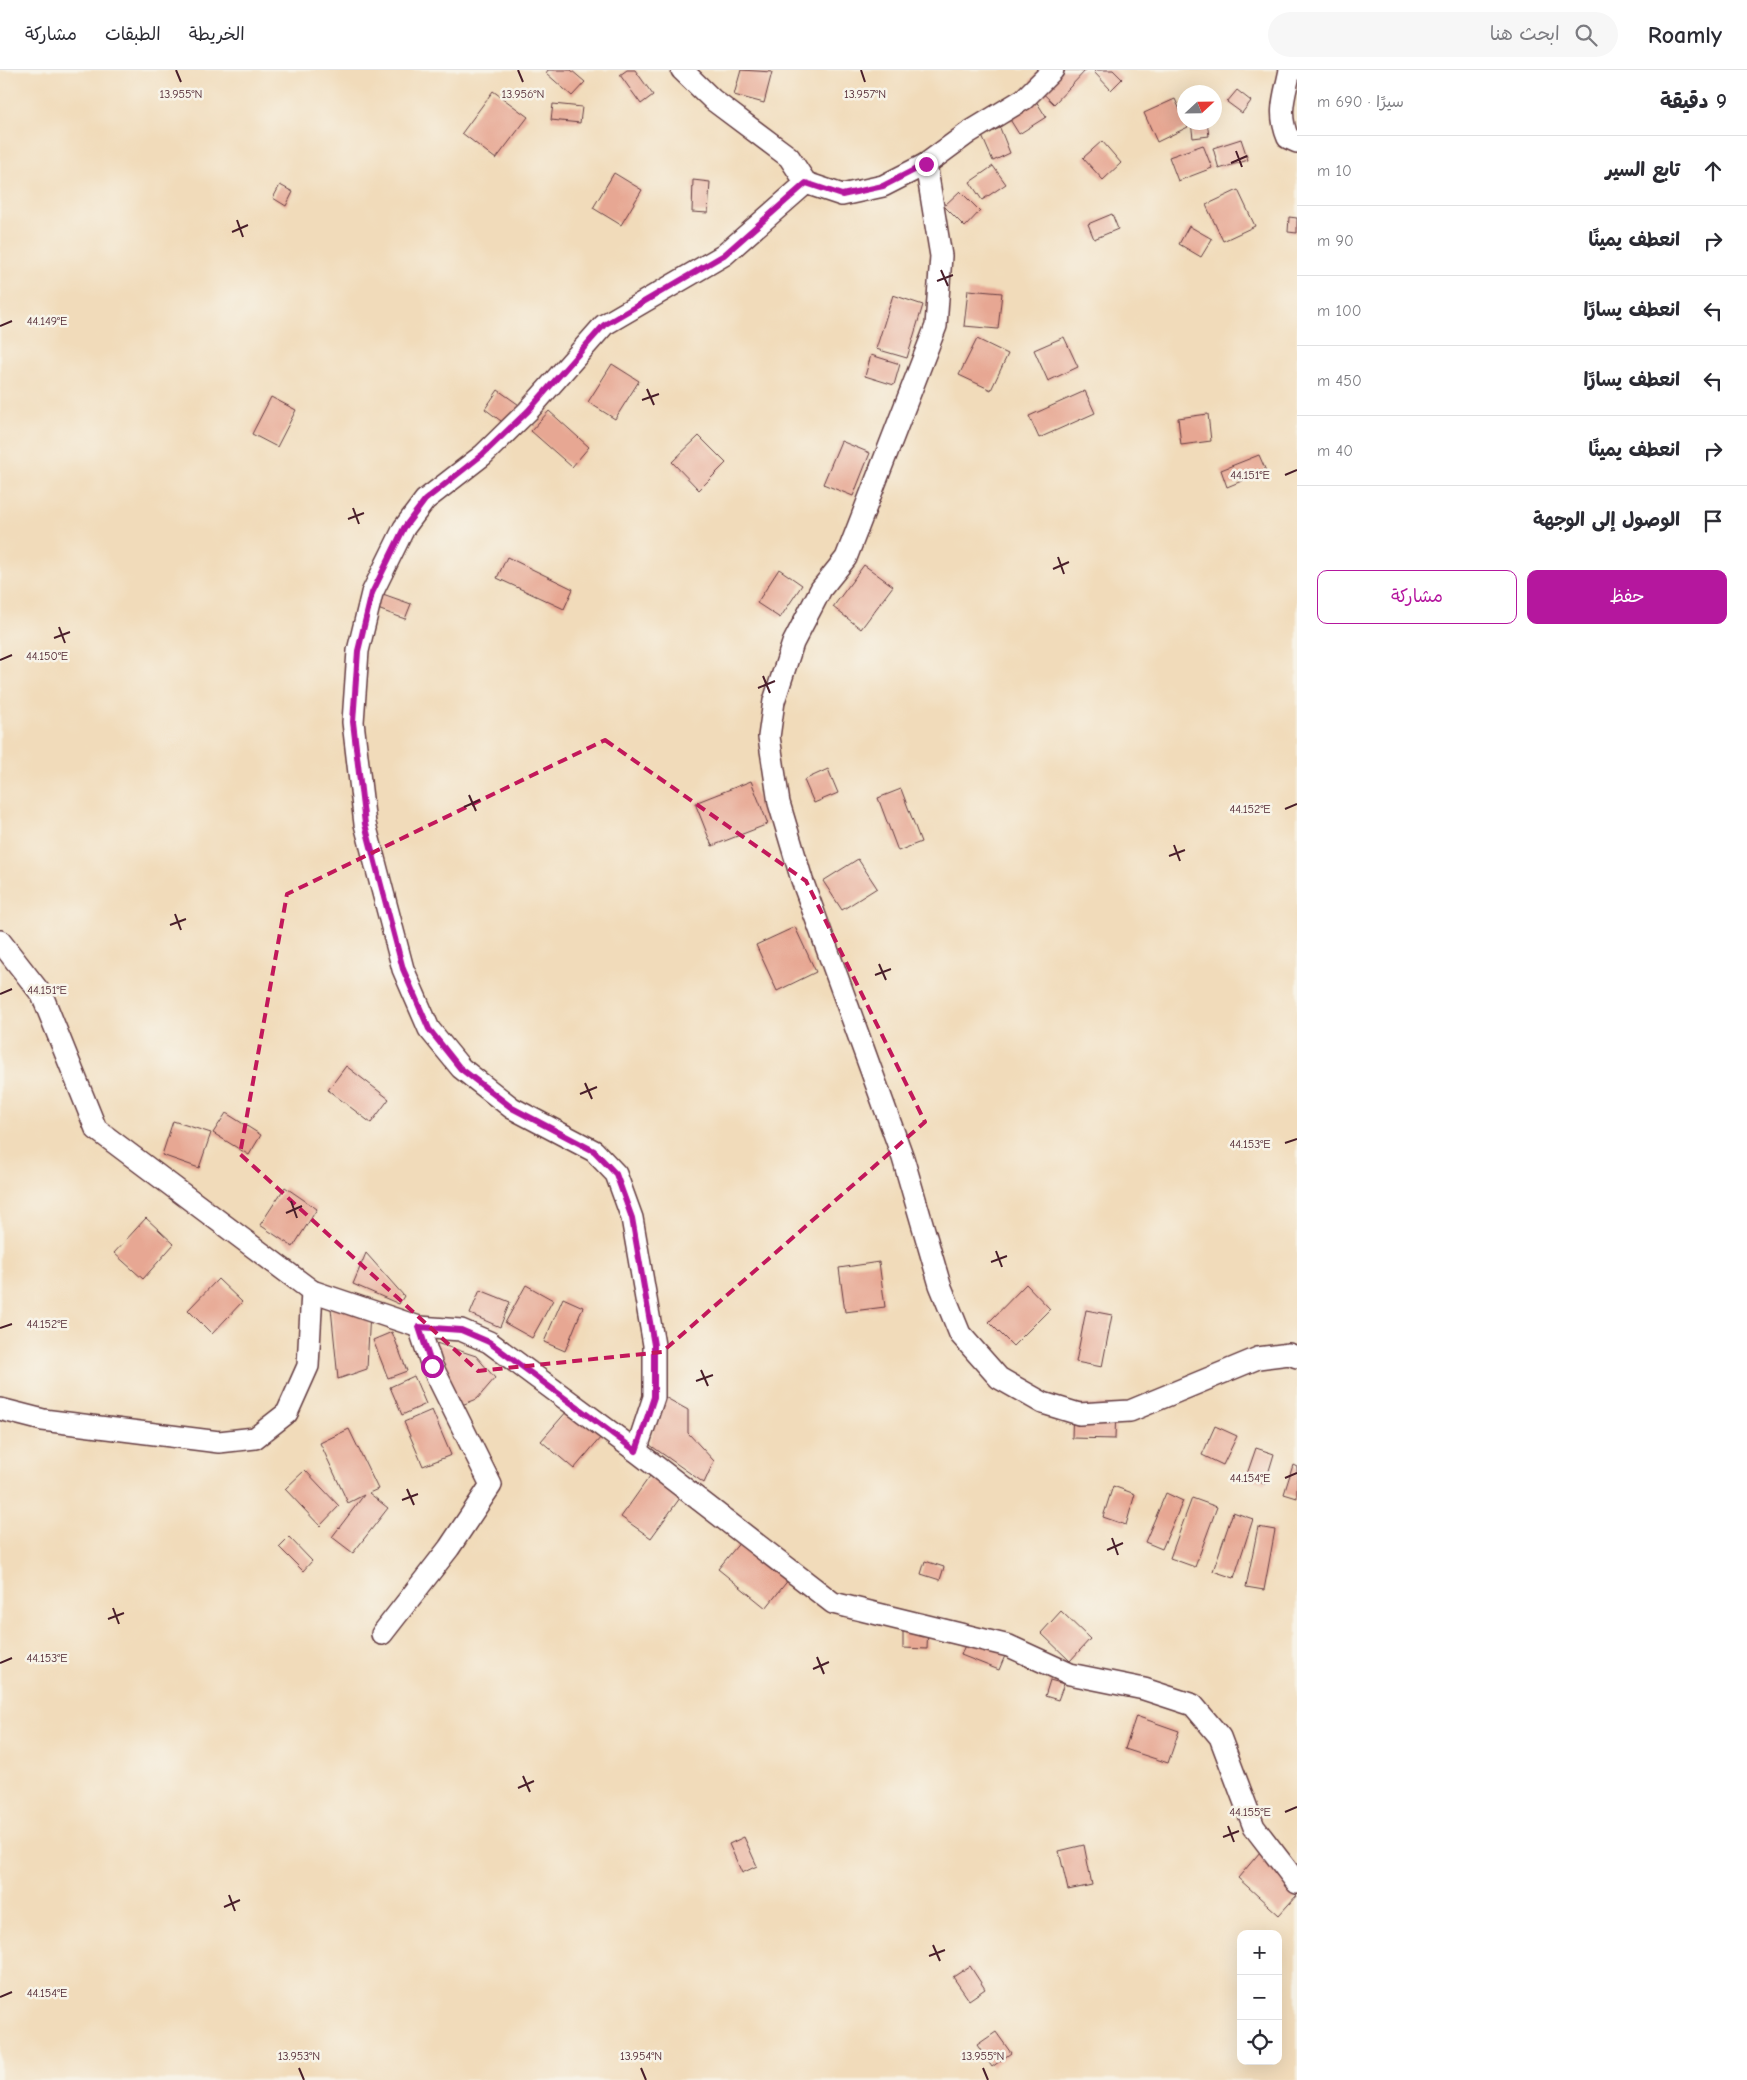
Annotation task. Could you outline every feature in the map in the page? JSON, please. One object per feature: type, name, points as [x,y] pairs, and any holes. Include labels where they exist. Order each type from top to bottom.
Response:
[{"type":"street","points":[[682,70],[713,100],[789,157],[806,183],[842,195],[883,186],[926,164],[968,134],[1024,99],[1053,70]]},
{"type":"street","points":[[1290,70],[1281,112],[1282,124],[1288,138],[1297,142]]},
{"type":"street","points":[[926,164],[941,256],[936,326],[846,558],[821,589],[793,643],[774,701],[769,737],[779,803],[802,880],[903,1158],[940,1285],[960,1334],[999,1378],[1043,1403],[1079,1414],[1130,1411],[1258,1358],[1289,1354],[1297,1357]]},
{"type":"street","points":[[636,1451],[654,1397],[654,1345],[632,1218],[616,1174],[594,1151],[512,1108],[460,1068],[429,1029],[403,969],[365,824],[353,722],[358,651],[372,593],[404,528],[425,500],[483,454],[528,411],[604,325],[724,255],[806,183]]},
{"type":"street","points":[[0,942],[42,995],[96,1129],[312,1291],[419,1327],[461,1330],[489,1342],[636,1451],[833,1603],[1009,1646],[1070,1674],[1144,1689],[1193,1705],[1220,1737],[1254,1828],[1297,1883]]},
{"type":"street","points":[[0,1409],[43,1420],[219,1442],[255,1438],[288,1412],[308,1366],[312,1291]]},
{"type":"street","points":[[382,1634],[449,1548],[491,1485],[432,1366],[419,1327]]},
{"type":"highlighted area","points":[[605,740],[806,881],[925,1122],[662,1352],[478,1371],[240,1154],[287,894]]},
{"type":"building","points":[[548,70],[571,70],[585,82],[572,96],[546,73]]},
{"type":"building","points":[[627,70],[635,70],[653,95],[641,104],[620,75]]},
{"type":"building","points":[[741,70],[772,72],[764,103],[734,95]]},
{"type":"building","points":[[1040,70],[1086,70],[1054,104],[1030,81]]},
{"type":"building","points":[[1096,70],[1113,70],[1122,79],[1111,90],[1094,72]]},
{"type":"building","points":[[1237,90],[1251,101],[1242,113],[1227,102]]},
{"type":"building","points":[[493,91],[528,117],[496,159],[462,133]]},
{"type":"building","points":[[1175,99],[1177,103],[1177,130],[1182,130],[1157,142],[1144,113]]},
{"type":"building","points":[[1036,101],[1046,117],[1019,134],[1009,118]]},
{"type":"building","points":[[553,104],[582,107],[580,123],[551,120]]},
{"type":"building","points":[[1000,128],[1010,153],[993,161],[982,136]]},
{"type":"building","points":[[1192,130],[1208,130],[1209,136],[1193,138]]},
{"type":"building","points":[[1241,139],[1248,160],[1219,169],[1213,148]]},
{"type":"building","points":[[1102,141],[1121,163],[1103,180],[1083,158]]},
{"type":"building","points":[[1203,145],[1212,168],[1178,181],[1169,157]]},
{"type":"building","points":[[993,166],[1006,184],[982,200],[970,182]]},
{"type":"building","points":[[614,173],[642,190],[621,225],[593,208]]},
{"type":"building","points":[[693,180],[710,182],[708,213],[692,212]]},
{"type":"building","points":[[280,185],[293,192],[286,206],[273,198]]},
{"type":"building","points":[[1238,190],[1255,226],[1223,241],[1206,205]]},
{"type":"building","points":[[960,191],[980,211],[965,227],[944,206]]},
{"type":"building","points":[[1112,214],[1118,229],[1094,239],[1088,224]]},
{"type":"building","points":[[1289,217],[1297,218],[1297,233],[1288,232]]},
{"type":"building","points":[[1189,226],[1212,239],[1201,257],[1179,244]]},
{"type":"building","points":[[968,290],[1002,293],[998,329],[964,326]]},
{"type":"building","points":[[893,295],[923,305],[907,358],[876,349]]},
{"type":"building","points":[[1064,337],[1078,367],[1048,381],[1034,350]]},
{"type":"building","points":[[977,339],[1008,354],[991,390],[959,375]]},
{"type":"building","points":[[871,355],[900,364],[894,385],[865,376]]},
{"type":"building","points":[[612,364],[639,381],[615,419],[588,402]]},
{"type":"building","points":[[498,390],[522,407],[509,427],[485,409]]},
{"type":"building","points":[[1085,391],[1095,413],[1039,438],[1029,416]]},
{"type":"building","points":[[271,397],[296,410],[277,447],[252,434]]},
{"type":"building","points":[[549,411],[589,447],[572,467],[531,431]]},
{"type":"building","points":[[1208,414],[1211,441],[1181,445],[1178,418]]},
{"type":"building","points":[[699,436],[726,463],[699,490],[672,462]]},
{"type":"building","points":[[841,441],[870,453],[853,496],[823,484]]},
{"type":"building","points":[[1259,455],[1266,471],[1227,487],[1221,470]]},
{"type":"building","points":[[507,557],[573,589],[564,609],[497,578]]},
{"type":"building","points":[[864,565],[893,586],[861,629],[833,607]]},
{"type":"building","points":[[779,569],[802,585],[780,618],[757,603]]},
{"type":"building","points":[[380,593],[411,604],[405,619],[375,608]]},
{"type":"building","points":[[828,769],[838,793],[814,803],[804,780]]},
{"type":"building","points":[[751,781],[768,824],[712,846],[695,803]]},
{"type":"building","points":[[901,789],[921,842],[898,851],[878,798]]},
{"type":"building","points":[[858,859],[877,888],[842,910],[823,881]]},
{"type":"building","points":[[795,927],[816,972],[777,991],[756,945]]},
{"type":"building","points":[[346,1066],[389,1099],[371,1123],[328,1090]]},
{"type":"building","points":[[226,1113],[261,1135],[249,1155],[213,1133]]},
{"type":"building","points":[[173,1121],[211,1133],[199,1168],[162,1155]]},
{"type":"building","points":[[285,1187],[317,1209],[293,1247],[260,1225]]},
{"type":"building","points":[[146,1218],[174,1244],[143,1279],[114,1253]]},
{"type":"building","points":[[366,1253],[404,1296],[399,1304],[353,1284]]},
{"type":"building","points":[[879,1262],[885,1307],[845,1312],[839,1268]]},
{"type":"building","points":[[218,1279],[242,1302],[212,1334],[188,1310]]},
{"type":"building","points":[[1026,1284],[1050,1309],[1013,1346],[989,1322]]},
{"type":"building","points":[[526,1285],[553,1300],[532,1338],[505,1323]]},
{"type":"building","points":[[480,1290],[510,1302],[500,1327],[470,1314]]},
{"type":"building","points":[[563,1298],[583,1307],[565,1351],[544,1342]]},
{"type":"building","points":[[331,1308],[370,1311],[367,1369],[338,1379]]},
{"type":"building","points":[[1086,1310],[1112,1315],[1102,1367],[1076,1362]]},
{"type":"building","points":[[392,1332],[407,1371],[388,1378],[373,1340]]},
{"type":"building","points":[[424,1339],[476,1356],[495,1378],[477,1399],[454,1408]]},
{"type":"building","points":[[414,1376],[426,1404],[402,1415],[390,1387]]},
{"type":"building","points":[[661,1395],[688,1410],[688,1433],[714,1461],[704,1483],[650,1445]]},
{"type":"building","points":[[574,1403],[606,1431],[574,1469],[541,1441]]},
{"type":"building","points":[[1073,1404],[1116,1405],[1115,1439],[1072,1438]]},
{"type":"building","points":[[432,1410],[451,1455],[423,1466],[404,1422]]},
{"type":"building","points":[[1215,1426],[1237,1436],[1223,1465],[1202,1455]]},
{"type":"building","points":[[349,1429],[378,1489],[369,1493],[388,1508],[353,1553],[332,1537],[364,1495],[348,1503],[320,1443]]},
{"type":"building","points":[[1256,1448],[1274,1454],[1265,1484],[1246,1477]]},
{"type":"building","points":[[1293,1465],[1297,1467],[1297,1498],[1284,1494]]},
{"type":"building","points":[[305,1470],[339,1506],[320,1526],[285,1489]]},
{"type":"building","points":[[650,1476],[680,1498],[651,1538],[621,1517]]},
{"type":"building","points":[[1113,1486],[1135,1494],[1126,1525],[1103,1517]]},
{"type":"building","points":[[1166,1493],[1183,1501],[1162,1549],[1145,1542]]},
{"type":"building","points":[[1192,1498],[1217,1507],[1195,1567],[1170,1558]]},
{"type":"building","points":[[1233,1512],[1253,1519],[1234,1578],[1213,1571]]},
{"type":"building","points":[[1258,1527],[1275,1530],[1264,1590],[1246,1587]]},
{"type":"building","points":[[289,1537],[312,1561],[303,1571],[279,1547]]},
{"type":"building","points":[[741,1541],[789,1579],[766,1608],[718,1569]]},
{"type":"building","points":[[925,1561],[944,1567],[940,1580],[921,1574]]},
{"type":"building","points":[[1061,1611],[1090,1639],[1070,1661],[1041,1633]]},
{"type":"building","points":[[903,1624],[928,1624],[927,1649],[903,1648]]},
{"type":"building","points":[[971,1630],[1009,1646],[999,1670],[961,1655]]},
{"type":"building","points":[[1050,1680],[1064,1684],[1058,1700],[1045,1696]]},
{"type":"building","points":[[1136,1716],[1179,1731],[1168,1763],[1125,1749]]},
{"type":"building","points":[[744,1837],[757,1866],[742,1873],[729,1844]]},
{"type":"building","points":[[1084,1845],[1092,1885],[1068,1890],[1059,1851]]},
{"type":"building","points":[[1266,1845],[1297,1872],[1297,1895],[1279,1915],[1238,1878]]},
{"type":"building","points":[[970,1966],[985,1989],[969,2000],[953,1977]]},
{"type":"building","points":[[996,2032],[1011,2053],[992,2067],[977,2045]]},
{"type":"route","points":[[432,1366],[419,1327],[461,1330],[489,1342],[636,1451],[654,1397],[654,1345],[632,1218],[616,1174],[594,1151],[512,1108],[460,1068],[429,1029],[403,969],[365,824],[353,722],[358,651],[372,593],[404,528],[425,500],[483,454],[528,411],[604,325],[724,255],[806,183],[842,195],[883,186],[926,164]]}]
